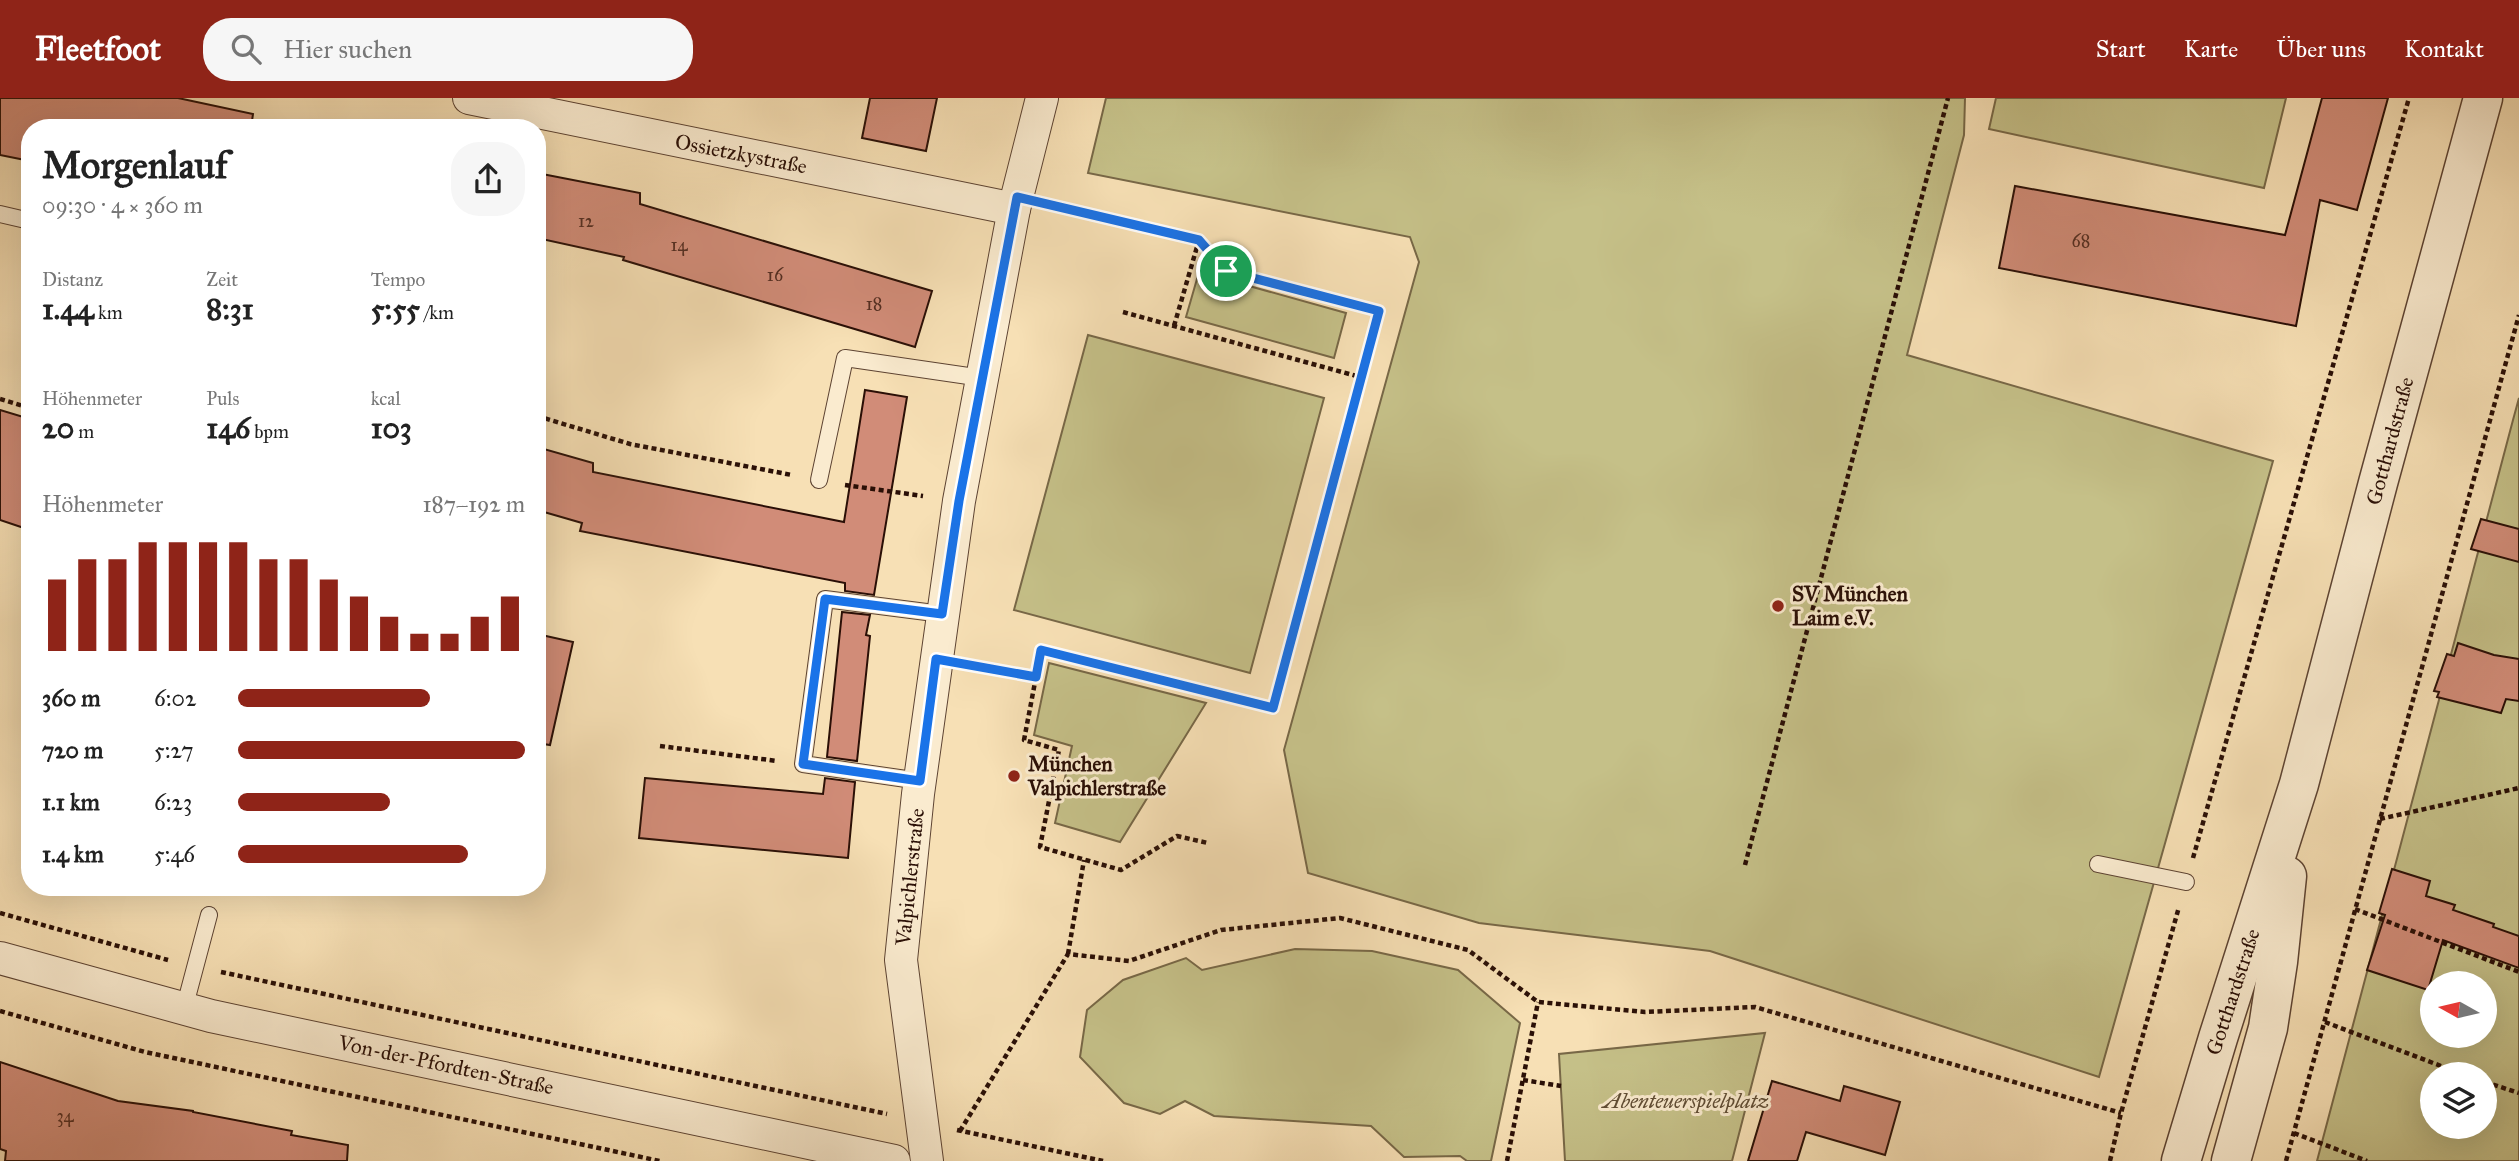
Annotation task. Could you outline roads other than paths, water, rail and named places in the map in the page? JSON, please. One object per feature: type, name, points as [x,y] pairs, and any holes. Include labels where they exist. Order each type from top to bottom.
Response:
[{"type":"street","name":"Ossietzkystraße","points":[[468,98],[510,112],[588,110],[1016,203]]},
{"type":"street","name":"Valpichlerstraße","points":[[927,1161],[901,960],[920,781],[959,501],[1016,203],[1042,98]]},
{"type":"street","name":"Gotthardstraße","points":[[2181,1161],[2300,784],[2378,483],[2483,98]]},
{"type":"street","name":"Gotthardstraße","points":[[2231,1161],[2268,1028],[2300,784]]},
{"type":"street","name":"Von-der-Pfordten-Straße","points":[[0,958],[184,1009],[894,1161]]},
{"type":"lane","points":[[0,214],[21,219]]},
{"type":"lane","points":[[819,480],[845,358],[982,378]]},
{"type":"lane","points":[[920,781],[803,764],[825,599],[942,614]]},
{"type":"lane","points":[[2098,864],[2186,882]]},
{"type":"lane","points":[[184,1009],[209,915]]},
{"type":"place","name":"SV München Laim e.V.","points":[[1778,606]]},
{"type":"place","name":"München Valpichlerstraße","points":[[1014,776]]},
{"type":"park label","name":"Abenteuerspielplatz","points":[[1686,1101]]}]
